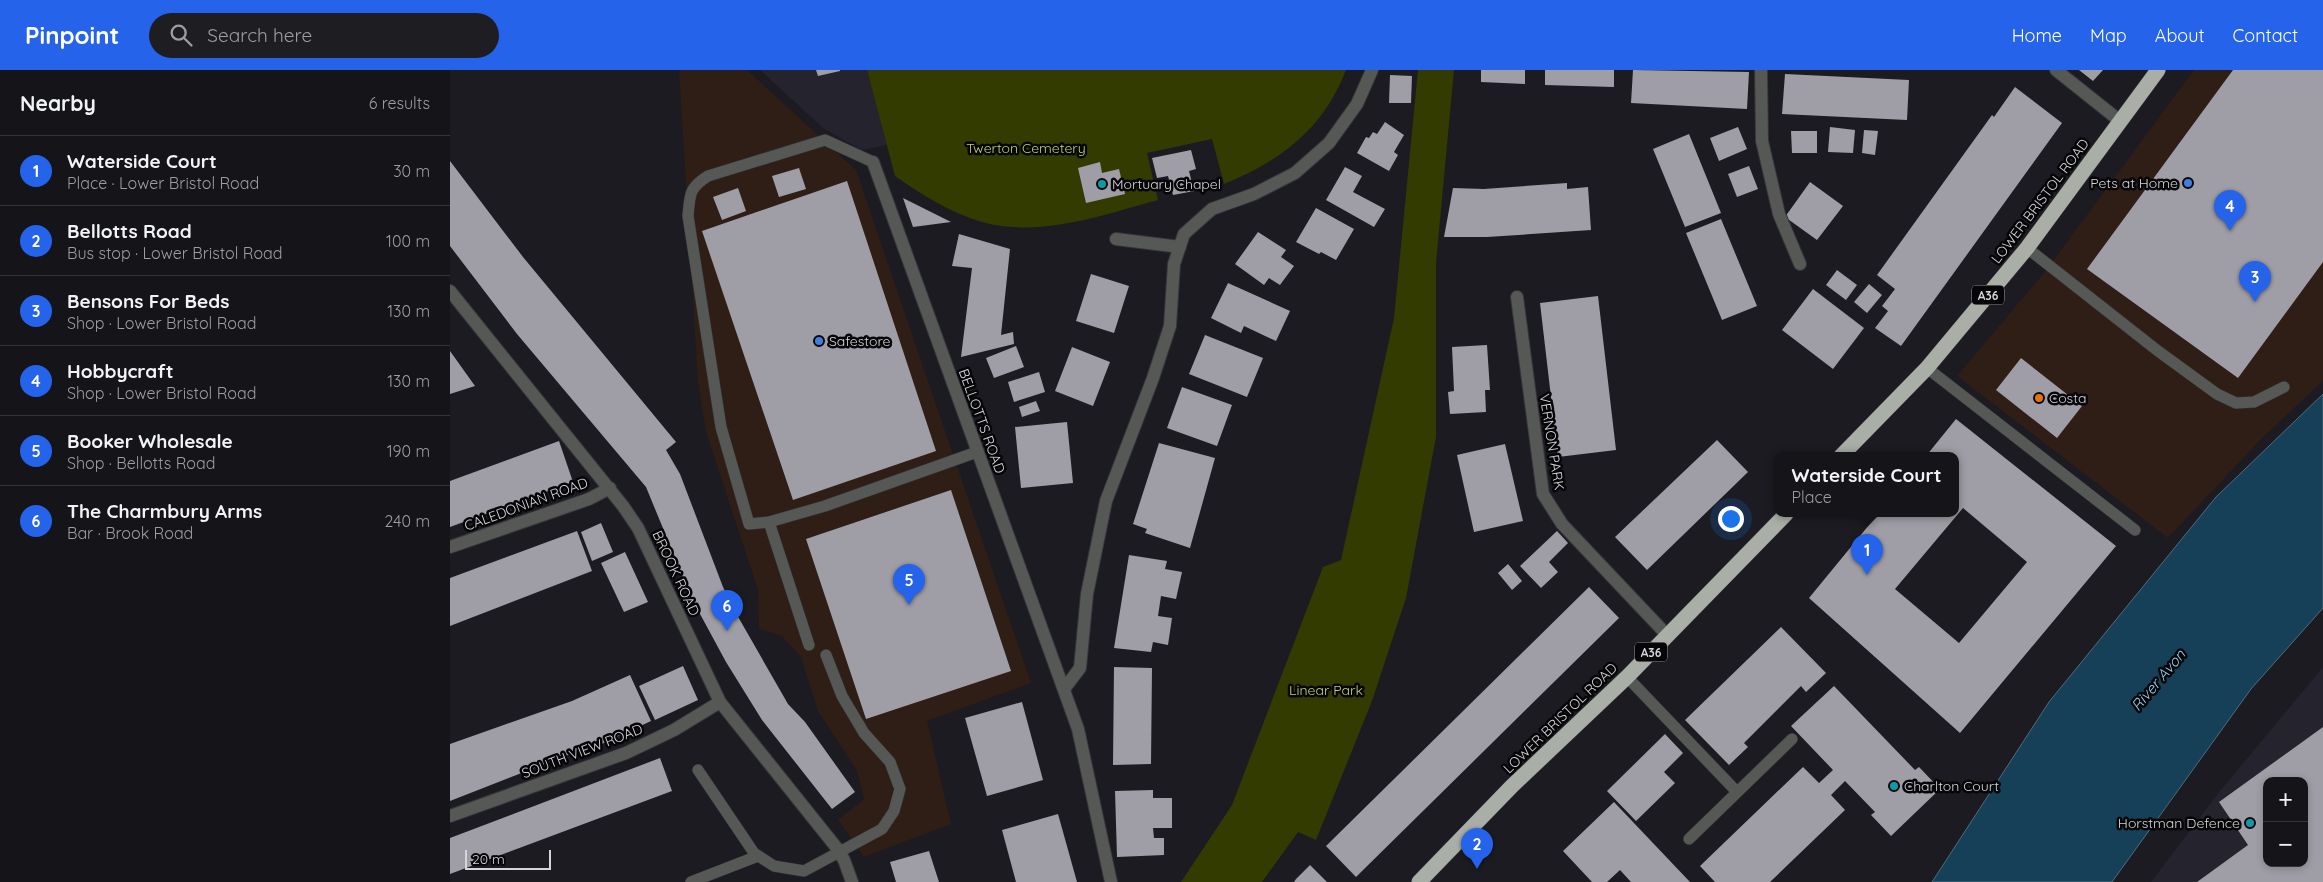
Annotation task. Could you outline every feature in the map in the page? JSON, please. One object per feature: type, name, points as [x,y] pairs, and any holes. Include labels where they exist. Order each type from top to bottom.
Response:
[{"type":"highway","name":"LOWER BRISTOL ROAD","points":[[1845,452],[1927,368],[2027,248],[2158,70]]},
{"type":"highway","name":"LOWER BRISTOL ROAD","points":[[1419,882],[1512,786],[1627,677],[1783,517]]},
{"type":"street","points":[[1064,689],[1080,668],[1087,594],[1106,501],[1153,378],[1170,326],[1174,264],[1184,234],[1212,209],[1254,194],[1295,173],[1329,143],[1356,104],[1372,70]]},
{"type":"street","points":[[1761,70],[1762,141],[1779,214],[1800,264]]},
{"type":"street","points":[[2056,70],[2120,121]]},
{"type":"street","name":"BELLOTTS ROAD","points":[[873,162],[1064,689],[1087,763],[1112,882]]},
{"type":"street","points":[[1116,240],[1180,247]]},
{"type":"street","name":"BROOK ROAD","points":[[450,291],[610,488],[638,528],[720,702],[840,853],[852,882]]},
{"type":"street","name":"VERNON PARK","points":[[1517,297],[1543,494],[1562,524],[1667,635]]},
{"type":"street","name":"CALEDONIAN ROAD","points":[[450,547],[589,499],[610,488]]},
{"type":"street","name":"SOUTH VIEW ROAD","points":[[450,816],[626,752],[674,730],[720,702]]},
{"type":"lane","points":[[873,162],[825,140],[708,176],[696,184],[690,193],[688,216],[721,427],[749,524],[770,522],[824,506],[977,452]]},
{"type":"lane","points":[[2027,248],[2158,352],[2217,394],[2236,403],[2254,402],[2284,387]]},
{"type":"lane","points":[[1927,368],[2135,530]]},
{"type":"lane","points":[[770,522],[809,645]]},
{"type":"lane","points":[[698,770],[754,853],[774,866],[804,871],[882,829],[894,811],[900,789],[890,762],[864,733],[842,696],[826,655]]},
{"type":"lane","points":[[1627,677],[1737,792]]},
{"type":"lane","points":[[1689,839],[1792,739]]},
{"type":"lane","points":[[691,882],[758,856]]},
{"type":"shaded area","points":[[679,70],[747,70],[856,170],[1031,683],[927,721],[951,824],[864,857],[838,820],[864,799],[857,771],[818,711],[801,657],[782,636],[759,629],[758,590],[706,432],[698,382]]},
{"type":"shaded area","points":[[760,70],[867,70],[887,145],[862,150],[824,129]]},
{"type":"shaded area","points":[[2194,70],[2267,70],[2323,136],[2323,381],[2262,438],[2168,538],[1957,376],[2044,273]]},
{"type":"shaded area","points":[[2323,667],[2323,882],[2151,882],[2216,796]]},
{"type":"green space","name":"Twerton Cemetery","points":[[867,70],[1346,70],[1337,91],[1313,125],[1282,153],[1245,175],[1224,184],[1212,139],[1147,153],[1158,200],[1071,223],[1027,227],[1004,226],[982,222],[959,214],[937,203],[895,176]]},
{"type":"green space","name":"Linear Park","points":[[1418,70],[1454,70],[1436,263],[1436,437],[1406,598],[1372,701],[1316,840],[1298,832],[1262,882],[1181,882],[1232,805],[1323,567],[1341,560],[1394,318]]},
{"type":"water","name":"River Avon","points":[[2323,394],[2323,608],[2251,689],[2112,882],[1932,882],[2049,702],[2216,497]]},
{"type":"building","points":[[816,70],[840,70],[840,71],[818,76]]},
{"type":"building","points":[[1481,70],[1525,70],[1525,84],[1481,82]]},
{"type":"building","points":[[1545,70],[1614,70],[1614,87],[1545,85]]},
{"type":"building","points":[[1633,70],[1749,72],[1747,109],[1631,103]]},
{"type":"building","points":[[2079,70],[2103,70],[2093,81]]},
{"type":"building","points":[[2233,70],[2323,70],[2323,262],[2238,378],[2087,269]]},
{"type":"building","points":[[1785,74],[1909,80],[1907,120],[1782,114]]},
{"type":"building","points":[[1390,75],[1412,76],[1411,103],[1389,103]]},
{"type":"building","points":[[2015,87],[2062,123],[1901,346],[1875,328],[1888,311],[1882,306],[1895,289],[1877,275],[1992,115],[1994,117]]},
{"type":"building","points":[[1385,122],[1404,135],[1394,152],[1398,155],[1389,171],[1357,153],[1366,137],[1369,138],[1373,132],[1377,134]]},
{"type":"building","points":[[1738,127],[1747,149],[1719,161],[1710,138]]},
{"type":"building","points":[[1830,127],[1855,130],[1853,153],[1828,152]]},
{"type":"building","points":[[1864,130],[1878,131],[1875,155],[1862,153]]},
{"type":"building","points":[[1791,131],[1817,131],[1817,153],[1792,153]]},
{"type":"building","points":[[1689,134],[1721,213],[1685,227],[1653,149]]},
{"type":"building","points":[[1191,150],[1196,169],[1189,171],[1194,191],[1173,195],[1168,176],[1157,178],[1152,158]]},
{"type":"building","points":[[450,161],[523,257],[676,442],[666,450],[680,474],[723,587],[737,615],[788,704],[805,722],[855,792],[832,809],[762,720],[726,662],[693,601],[646,487],[517,334],[450,246]]},
{"type":"building","name":"Mortuary Chapel","points":[[1100,162],[1102,173],[1119,169],[1125,194],[1086,203],[1078,168]]},
{"type":"building","points":[[1749,166],[1758,189],[1737,197],[1728,174]]},
{"type":"building","points":[[1345,167],[1362,176],[1353,192],[1385,209],[1374,227],[1326,200]]},
{"type":"building","points":[[799,168],[806,189],[779,197],[772,176]]},
{"type":"building","name":"Safestore","points":[[847,181],[936,451],[793,500],[702,231]]},
{"type":"building","points":[[1810,182],[1843,206],[1817,240],[1785,217]]},
{"type":"building","points":[[1567,183],[1567,189],[1588,187],[1591,230],[1487,237],[1444,237],[1453,188],[1484,189]]},
{"type":"building","points":[[738,188],[746,211],[722,220],[713,197]]},
{"type":"building","points":[[903,198],[951,222],[913,227]]},
{"type":"building","points":[[1316,208],[1354,229],[1336,260],[1321,252],[1319,254],[1296,242]]},
{"type":"building","points":[[1721,219],[1757,306],[1722,320],[1686,233]]},
{"type":"building","points":[[1258,232],[1286,250],[1281,257],[1294,266],[1280,285],[1269,278],[1264,285],[1235,264]]},
{"type":"building","points":[[959,234],[1010,249],[1001,335],[1013,332],[1014,344],[961,357],[972,268],[952,266]]},
{"type":"building","points":[[1837,270],[1857,285],[1846,300],[1826,285]]},
{"type":"building","points":[[1091,274],[1129,286],[1114,333],[1076,321]]},
{"type":"building","points":[[1228,283],[1290,311],[1276,341],[1244,326],[1241,333],[1211,318]]},
{"type":"building","points":[[1869,284],[1882,295],[1867,313],[1854,302]]},
{"type":"building","points":[[1813,289],[1864,328],[1833,369],[1782,330]]},
{"type":"building","points":[[1598,296],[1616,450],[1558,457],[1540,303]]},
{"type":"building","points":[[1205,335],[1263,358],[1247,397],[1189,374]]},
{"type":"building","points":[[1487,345],[1490,390],[1485,390],[1486,412],[1450,414],[1448,392],[1454,391],[1452,347]]},
{"type":"building","points":[[1016,346],[1024,367],[994,378],[986,358]]},
{"type":"building","points":[[1072,347],[1110,362],[1093,406],[1055,391]]},
{"type":"building","points":[[450,351],[475,386],[450,394]]},
{"type":"building","name":"Costa","points":[[2021,358],[2082,406],[2057,438],[1996,390]]},
{"type":"building","points":[[1039,372],[1045,392],[1014,402],[1008,382]]},
{"type":"building","points":[[1182,387],[1232,405],[1217,446],[1167,428]]},
{"type":"building","points":[[1036,401],[1040,411],[1022,417],[1019,407]]},
{"type":"building","points":[[1956,419],[2116,546],[1960,733],[1809,598],[1876,517],[1955,517],[1895,589],[1959,643],[2027,562],[1963,508],[1959,513],[1959,452],[1929,452]]},
{"type":"building","points":[[1067,422],[1073,483],[1021,488],[1015,427]]},
{"type":"building","points":[[1717,440],[1748,472],[1647,570],[1615,537]]},
{"type":"building","points":[[559,441],[573,482],[450,527],[450,481]]},
{"type":"building","points":[[1159,443],[1215,458],[1190,548],[1145,533],[1147,529],[1133,524]]},
{"type":"building","points":[[1505,444],[1523,521],[1474,532],[1457,455]]},
{"type":"building","points":[[951,490],[1011,671],[866,719],[806,539]]},
{"type":"building","points":[[601,523],[613,552],[592,561],[581,532]]},
{"type":"building","points":[[577,531],[592,571],[450,626],[450,578]]},
{"type":"building","points":[[1557,531],[1568,543],[1549,562],[1558,572],[1541,588],[1520,566]]},
{"type":"building","points":[[625,552],[648,602],[624,612],[601,563]]},
{"type":"building","points":[[1129,555],[1167,561],[1165,569],[1182,572],[1176,599],[1161,596],[1158,616],[1172,618],[1168,645],[1153,642],[1151,652],[1114,648]]},
{"type":"building","points":[[1508,564],[1522,581],[1512,590],[1498,573]]},
{"type":"building","points":[[1589,587],[1619,618],[1356,877],[1326,846]]},
{"type":"building","points":[[1781,627],[1826,673],[1806,692],[1801,686],[1744,743],[1748,747],[1729,765],[1685,720]]},
{"type":"building","points":[[683,666],[698,700],[655,720],[639,686]]},
{"type":"building","points":[[1114,667],[1152,668],[1151,764],[1113,765]]},
{"type":"building","points":[[630,675],[651,721],[591,749],[573,753],[450,801],[450,744],[572,701]]},
{"type":"building","name":"Charlton Court","points":[[1834,686],[1915,770],[1919,767],[1940,789],[1891,836],[1871,815],[1875,812],[1845,781],[1831,795],[1845,810],[1770,882],[1715,882],[1700,866],[1803,767],[1819,783],[1833,770],[1791,726]]},
{"type":"building","points":[[1022,702],[1043,780],[987,796],[965,718]]},
{"type":"building","name":"Horstman Defence","points":[[2323,727],[2323,882],[2197,882],[2248,845],[2219,802]]},
{"type":"building","points":[[1665,734],[1683,753],[1664,772],[1675,783],[1636,821],[1607,791]]},
{"type":"building","points":[[660,758],[672,791],[450,874],[450,838]]},
{"type":"building","points":[[1153,790],[1153,798],[1172,798],[1172,828],[1153,828],[1154,838],[1164,838],[1164,855],[1117,857],[1115,791]]},
{"type":"building","points":[[1614,802],[1690,882],[1631,882],[1620,870],[1607,882],[1592,882],[1563,851]]},
{"type":"building","points":[[1058,814],[1077,882],[1016,882],[1002,830]]},
{"type":"building","points":[[929,851],[939,882],[896,882],[890,862]]},
{"type":"building","points":[[1310,865],[1327,882],[1294,882]]},
{"type":"place","name":"Pets at Home","points":[[2188,183]]},
{"type":"place","name":"Mortuary Chapel","points":[[1102,184]]},
{"type":"place","name":"Hobbycraft","points":[[2230,231]]},
{"type":"place","name":"Bensons For Beds","points":[[2255,302]]},
{"type":"place","name":"Safestore","points":[[819,341]]},
{"type":"place","name":"Costa","points":[[2039,398]]},
{"type":"place","name":"Waterside Court","points":[[1867,575]]},
{"type":"place","name":"Booker Wholesale","points":[[909,605]]},
{"type":"place","name":"The Charmbury Arms","points":[[727,631]]},
{"type":"place","name":"Charlton Court","points":[[1894,786]]},
{"type":"place","name":"Horstman Defence","points":[[2250,823]]},
{"type":"place","name":"Bellotts Road","points":[[1477,869]]}]
